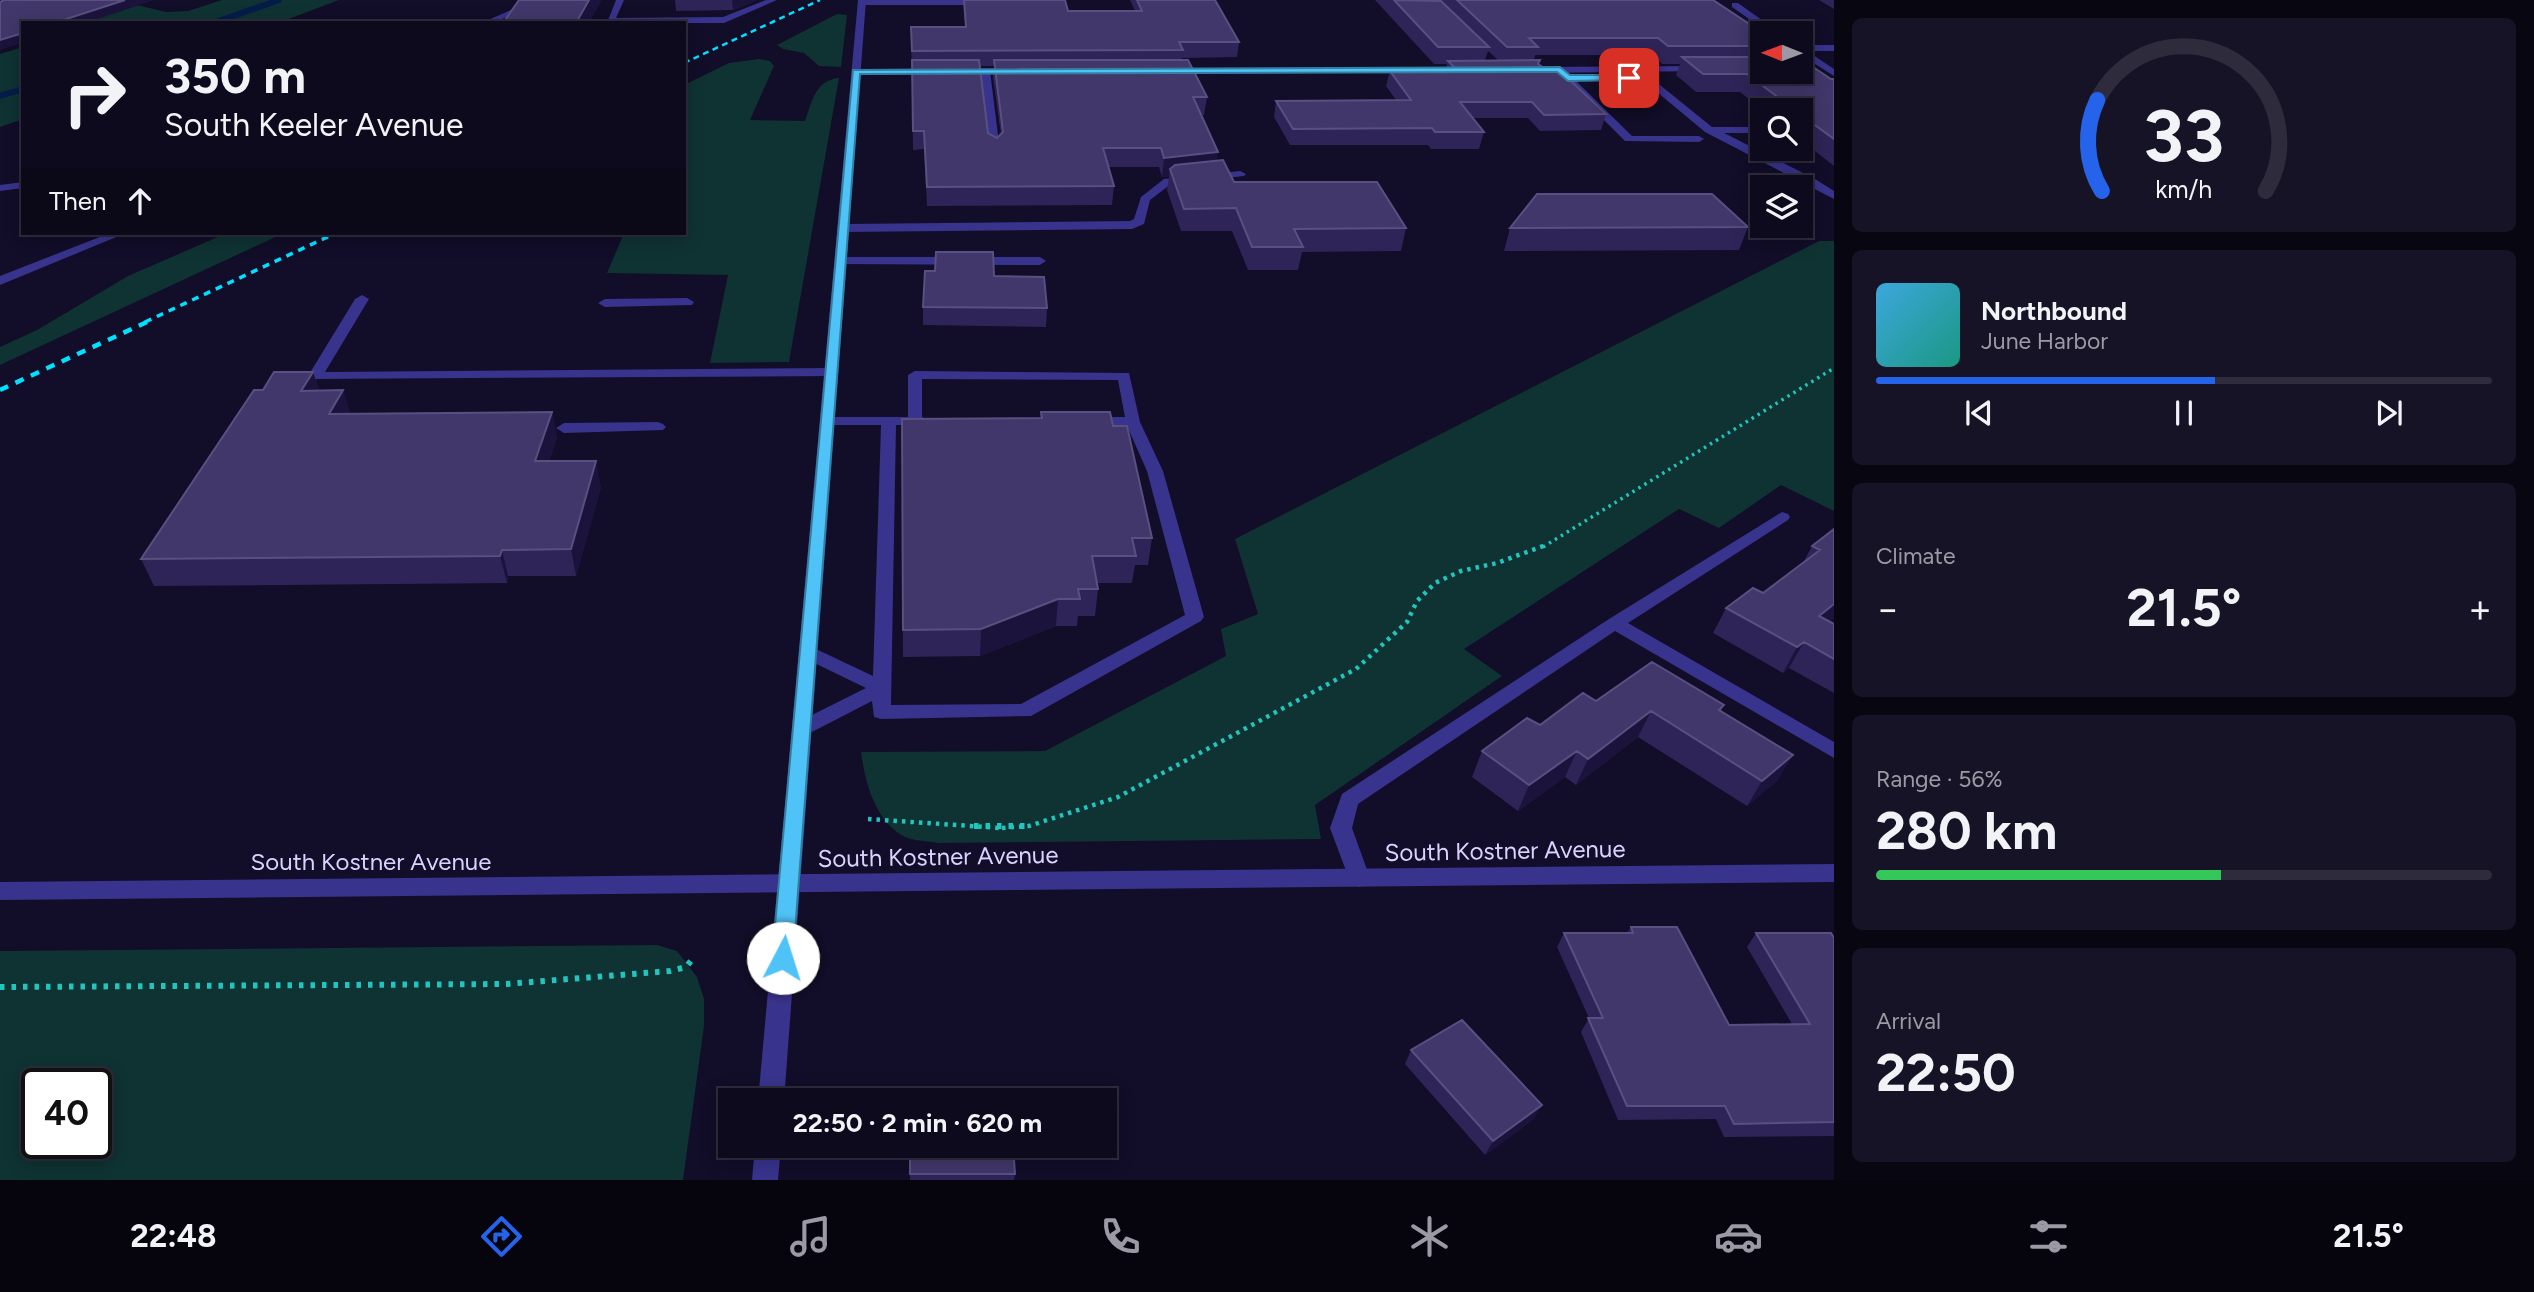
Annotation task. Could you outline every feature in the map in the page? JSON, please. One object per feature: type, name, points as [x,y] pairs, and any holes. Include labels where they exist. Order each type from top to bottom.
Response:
[{"type":"street","points":[[490,21],[541,0]]},
{"type":"street","points":[[610,21],[620,0]]},
{"type":"street","points":[[667,21],[724,20],[773,0]]},
{"type":"street","points":[[772,1088],[862,1],[995,2]]},
{"type":"street","points":[[1735,5],[1758,21]]},
{"type":"street","points":[[1813,49],[1834,48]]},
{"type":"street","points":[[1813,58],[1831,71]]},
{"type":"street","points":[[1523,70],[1564,74],[1632,74],[1712,69]]},
{"type":"street","points":[[1165,71],[1485,70]]},
{"type":"street","points":[[1813,70],[1831,71]]},
{"type":"street","points":[[985,71],[995,151]]},
{"type":"street","points":[[856,72],[1026,71]]},
{"type":"street","points":[[1541,78],[1564,74]]},
{"type":"street","points":[[1564,74],[1629,139],[1699,139]]},
{"type":"street","points":[[1632,74],[1709,130],[1834,195]]},
{"type":"street","points":[[1709,130],[1750,130]]},
{"type":"street","points":[[844,228],[1132,225],[1140,221],[1145,199],[1168,181],[1240,174]]},
{"type":"street","points":[[0,188],[21,184]]},
{"type":"street","points":[[0,281],[115,235]]},
{"type":"street","points":[[841,261],[1040,261]]},
{"type":"street","points":[[362,299],[315,376],[832,372]]},
{"type":"street","points":[[605,303],[687,302]]},
{"type":"street","points":[[889,421],[881,712],[1024,711],[1195,617],[1155,471],[1133,422],[1124,376],[915,375],[915,421]]},
{"type":"street","points":[[828,421],[942,421]]},
{"type":"street","points":[[1078,421],[1133,422]]},
{"type":"street","points":[[564,428],[658,427]]},
{"type":"street","points":[[1359,878],[1341,828],[1349,800],[1615,623],[1782,517]]},
{"type":"street","points":[[1615,623],[1834,751]]},
{"type":"street","points":[[809,653],[882,688]]},
{"type":"street","points":[[803,728],[882,688]]},
{"type":"street","name":"South Kostner Avenue","points":[[0,891],[1834,873]]},
{"type":"street","points":[[765,1180],[767,1158]]},
{"type":"path","points":[[868,819],[1001,828],[1029,826],[1118,797],[1356,669],[1407,622],[1417,601],[1435,583],[1461,571],[1497,563],[1541,548],[1834,368]]},
{"type":"path","points":[[0,987],[506,985],[670,971],[686,967],[695,956]]},
{"type":"green space","points":[[117,0],[166,12],[188,11],[222,0],[339,0],[283,21],[78,21],[20,5]]},
{"type":"green space","points":[[837,14],[847,15],[841,67],[819,66],[804,53],[783,49],[777,45]]},
{"type":"green space","points":[[21,48],[21,120],[0,127],[0,54]]},
{"type":"green space","points":[[759,59],[770,61],[774,66],[750,120],[805,121],[820,87],[839,78],[789,362],[710,363],[728,275],[607,273],[623,235],[686,235],[686,84],[729,63]]},
{"type":"green space","points":[[222,235],[280,235],[0,365],[0,347],[37,330],[128,276]]},
{"type":"green space","points":[[1819,241],[1834,241],[1834,511],[1781,485],[1719,528],[1679,509],[1464,649],[1502,676],[1315,805],[1321,839],[938,843],[905,837],[886,822],[879,811],[865,776],[861,752],[1045,751],[1226,656],[1221,629],[1258,614],[1235,539]]},
{"type":"green space","points":[[657,945],[677,951],[697,977],[704,999],[704,1026],[683,1180],[0,1180],[0,951]]},
{"type":"building","points":[[125,0],[60,21],[21,21],[21,34],[0,40],[0,2]]},
{"type":"building","points":[[519,0],[589,0],[577,21],[504,21]]},
{"type":"building","points":[[964,0],[1065,0],[1068,11],[1142,11],[1137,0],[1215,0],[1239,42],[1179,42],[1183,50],[912,51],[911,27],[966,27]]},
{"type":"building","points":[[1394,0],[1441,1],[1489,47],[1438,47]]},
{"type":"building","points":[[1457,0],[1713,0],[1750,24],[1750,46],[1668,46],[1658,38],[1529,38],[1538,47],[1507,47]]},
{"type":"building","points":[[1682,57],[1750,57],[1750,76],[1747,74],[1703,74]]},
{"type":"building","points":[[912,60],[979,60],[988,133],[997,138],[1003,132],[994,60],[1188,60],[1207,97],[1193,97],[1218,152],[1164,158],[1161,148],[1103,148],[1114,186],[927,187],[924,131],[913,131]]},
{"type":"building","points":[[1540,60],[1538,64],[1544,68],[1557,68],[1606,114],[1544,115],[1532,102],[1460,102],[1484,132],[1435,132],[1432,128],[1293,129],[1276,101],[1411,100],[1390,71],[1458,71],[1448,61]]},
{"type":"building","points":[[1813,67],[1834,79],[1834,139],[1813,124],[1813,98],[1779,98],[1760,84],[1813,84]]},
{"type":"building","points":[[1223,160],[1234,182],[1377,182],[1406,228],[1294,229],[1303,247],[1252,247],[1236,208],[1184,209],[1170,169],[1175,165]]},
{"type":"building","points":[[1537,194],[1712,194],[1748,227],[1510,228]]},
{"type":"building","points":[[936,252],[993,252],[994,276],[1044,277],[1047,308],[923,307],[925,271],[935,271]]},
{"type":"building","points":[[274,372],[313,372],[301,391],[343,390],[329,414],[552,412],[535,461],[596,461],[571,549],[502,550],[500,556],[141,559],[254,390],[263,390]]},
{"type":"building","points":[[1041,412],[1110,412],[1113,426],[1127,426],[1152,538],[1132,538],[1136,556],[1092,556],[1098,589],[1078,589],[1080,599],[1058,599],[981,629],[903,630],[902,419],[1042,418]]},
{"type":"building","points":[[1834,529],[1834,604],[1819,616],[1834,624],[1834,659],[1804,642],[1797,647],[1726,608],[1753,588],[1763,593],[1820,550],[1812,546]]},
{"type":"building","points":[[1652,662],[1724,705],[1719,710],[1793,755],[1762,781],[1651,711],[1588,759],[1577,751],[1529,785],[1482,751],[1527,718],[1540,725],[1583,693],[1596,701]]},
{"type":"building","points":[[1631,927],[1677,927],[1729,1025],[1810,1024],[1756,933],[1831,933],[1834,938],[1834,1122],[1734,1124],[1725,1106],[1627,1106],[1588,1018],[1603,1018],[1564,933],[1633,933]]},
{"type":"building","points":[[1462,1020],[1542,1105],[1493,1141],[1411,1050]]},
{"type":"building","points":[[910,1158],[1014,1158],[1015,1174],[910,1174]]},
{"type":"waterway","points":[[219,21],[279,0]]},
{"type":"waterway","points":[[0,96],[21,90]]},
{"type":"railway","points":[[686,62],[820,0]]},
{"type":"railway","points":[[145,322],[332,235]]},
{"type":"railway","points":[[0,390],[149,321]]},
{"type":"route","points":[[783,958],[856,72],[1560,70],[1568,78],[1629,78]]}]
